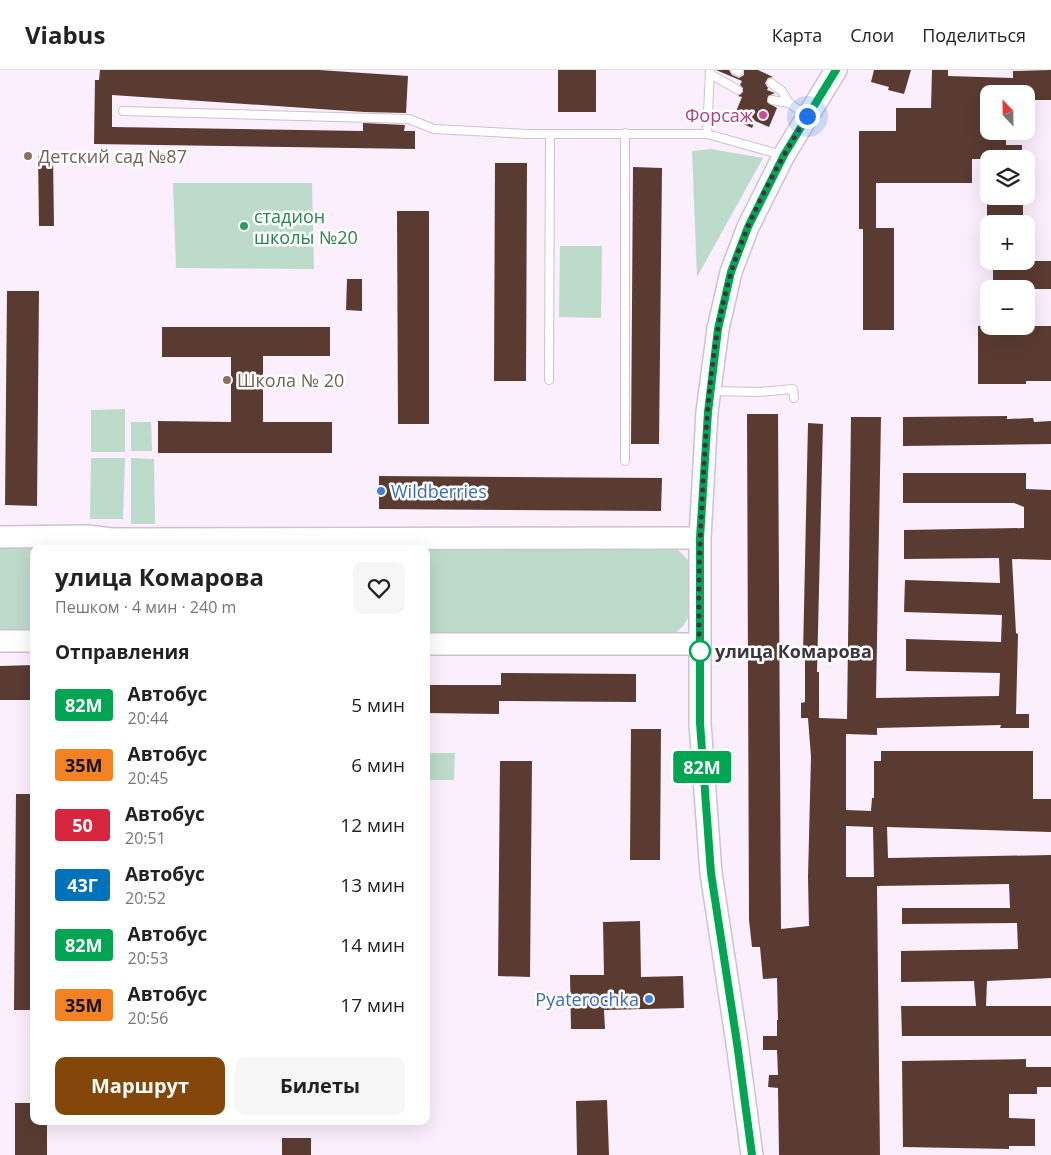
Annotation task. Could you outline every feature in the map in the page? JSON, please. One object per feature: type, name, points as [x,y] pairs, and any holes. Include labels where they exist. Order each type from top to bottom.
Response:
[{"type":"street","points":[[752,1155],[711,873],[700,723],[700,538],[710,391],[718,329],[731,272],[758,204],[784,155],[836,70]]},
{"type":"street","points":[[0,536],[87,536],[111,539],[700,538]]},
{"type":"street","points":[[0,640],[30,641]]},
{"type":"street","points":[[430,644],[699,644]]},
{"type":"lane","points":[[707,134],[710,72],[738,90]]},
{"type":"lane","points":[[770,83],[782,91],[790,103],[807,116]]},
{"type":"lane","points":[[772,100],[790,103]]},
{"type":"lane","points":[[123,112],[408,119],[434,129],[550,134],[707,134],[784,155]]},
{"type":"lane","points":[[549,380],[550,134]]},
{"type":"lane","points":[[624,461],[625,134]]},
{"type":"lane","points":[[710,391],[760,392],[793,389],[794,398]]},
{"type":"green space","points":[[711,149],[763,158],[697,277],[692,151]]},
{"type":"green space","name":"стадион школы №20","points":[[173,183],[312,183],[314,269],[176,268]]},
{"type":"green space","points":[[560,246],[602,246],[601,318],[559,317]]},
{"type":"green space","points":[[125,409],[125,452],[91,452],[91,410]]},
{"type":"green space","points":[[131,422],[151,422],[152,451],[131,451]]},
{"type":"green space","points":[[91,458],[125,458],[123,519],[90,519]]},
{"type":"green space","points":[[131,458],[154,459],[155,524],[131,524]]},
{"type":"green space","points":[[0,541],[386,545],[30,545],[30,632],[0,632]]},
{"type":"green space","points":[[430,545],[676,548],[689,561],[691,613],[683,626],[673,635],[430,635]]},
{"type":"green space","points":[[430,753],[455,753],[454,780],[430,780]]},
{"type":"building","points":[[100,70],[319,70],[408,76],[406,113],[364,112],[112,95],[112,127],[363,131],[363,123],[405,125],[404,131],[415,131],[415,149],[94,144],[95,80],[99,80]]},
{"type":"building","points":[[558,70],[596,70],[596,112],[558,112]]},
{"type":"building","points":[[716,70],[729,70],[732,75],[739,78],[744,75],[744,70],[758,70],[773,77],[768,78],[765,83],[768,88],[767,90],[775,93],[768,96],[767,102],[777,108],[769,127],[755,121],[752,128],[733,119],[742,97],[738,96],[743,92],[743,88],[740,85],[742,81]]},
{"type":"building","points":[[874,70],[911,70],[904,94],[888,90],[889,87],[871,82]]},
{"type":"building","points":[[932,70],[948,70],[948,76],[1013,78],[1013,71],[1051,70],[1051,100],[1035,100],[1035,85],[980,85],[980,140],[1006,140],[1006,145],[1022,145],[1022,150],[980,150],[980,159],[972,159],[972,183],[876,183],[876,228],[894,228],[894,330],[863,330],[863,229],[859,229],[859,131],[896,131],[896,108],[931,108]]},
{"type":"building","points":[[38,156],[53,156],[54,226],[39,226]]},
{"type":"building","points":[[495,163],[527,163],[526,381],[494,381]]},
{"type":"building","points":[[633,167],[662,168],[659,444],[631,444]]},
{"type":"building","points":[[987,205],[1023,205],[1023,215],[987,215]]},
{"type":"building","points":[[397,211],[429,211],[429,424],[398,424]]},
{"type":"building","points":[[1035,261],[1051,261],[1051,289],[1035,289],[1035,280],[993,280],[993,270],[1035,270]]},
{"type":"building","points":[[347,279],[362,279],[362,311],[346,310]]},
{"type":"building","points":[[7,291],[39,291],[37,506],[5,505]]},
{"type":"building","points":[[978,326],[980,326],[980,335],[1035,335],[1035,326],[1051,326],[1051,381],[1026,381],[1026,384],[978,384]]},
{"type":"building","points":[[162,327],[330,327],[330,356],[263,356],[263,422],[332,422],[332,453],[158,453],[158,421],[231,422],[231,357],[162,357]]},
{"type":"building","points":[[747,414],[778,414],[781,929],[809,926],[808,877],[811,757],[808,718],[801,718],[801,703],[805,702],[805,655],[803,655],[808,423],[823,424],[817,672],[819,672],[819,718],[847,719],[851,417],[881,417],[876,698],[999,696],[1000,673],[906,671],[906,639],[1001,642],[1002,615],[904,612],[905,580],[1000,583],[999,558],[904,559],[904,530],[1024,528],[1024,507],[1014,503],[903,503],[903,473],[1026,473],[1026,489],[1051,490],[1051,560],[1012,559],[1016,633],[1018,634],[1016,714],[1029,714],[1029,728],[1000,728],[1001,725],[877,728],[877,735],[846,734],[846,810],[871,811],[872,798],[874,798],[874,761],[881,761],[881,751],[1033,751],[1033,799],[1051,799],[1051,832],[887,827],[888,858],[1051,855],[1051,978],[987,981],[986,1006],[1051,1006],[1051,1036],[902,1036],[901,1006],[976,1006],[974,981],[901,982],[901,951],[1018,949],[1017,923],[902,924],[902,908],[1010,908],[1009,884],[877,886],[880,1155],[779,1155],[778,1088],[768,1087],[769,1075],[778,1075],[777,1050],[763,1050],[763,1036],[777,1036],[777,978],[763,979],[760,947],[752,947],[749,920]],"holes":[[[846,826],[873,827],[874,877],[846,877]]]},
{"type":"building","points":[[1007,416],[1007,419],[1033,418],[1034,422],[1051,421],[1051,444],[903,446],[903,417]]},
{"type":"building","points":[[379,476],[662,478],[661,511],[379,509]]},
{"type":"building","points":[[30,665],[30,700],[0,700],[0,666]]},
{"type":"building","points":[[501,673],[636,674],[636,702],[499,701],[499,714],[430,713],[430,685],[501,685]]},
{"type":"building","points":[[631,729],[661,729],[660,860],[630,860]]},
{"type":"building","points":[[500,761],[532,761],[530,977],[498,976]]},
{"type":"building","points":[[16,794],[30,794],[30,1010],[14,1010]]},
{"type":"building","points":[[640,921],[641,977],[683,976],[684,1008],[604,1010],[605,1029],[571,1029],[570,975],[604,975],[603,922]]},
{"type":"building","points":[[1026,1059],[1026,1067],[1051,1067],[1051,1087],[1037,1087],[1037,1094],[1009,1094],[1009,1118],[1035,1119],[1035,1146],[1009,1146],[1009,1149],[903,1147],[902,1061]]},
{"type":"building","points":[[607,1100],[609,1155],[577,1155],[576,1101]]},
{"type":"building","points":[[15,1103],[30,1103],[30,1125],[47,1125],[47,1155],[15,1155]]},
{"type":"building","points":[[282,1138],[311,1138],[311,1155],[282,1155]]},
{"type":"bus line","name":"82М","points":[[752,1155],[711,873],[700,723],[700,538],[708,412],[718,329],[731,272],[758,204],[784,155],[836,70]]},
{"type":"place","name":"Форсаж","points":[[763,115]]},
{"type":"place","name":"Детский сад №87","points":[[28,156]]},
{"type":"place","name":"стадион школы №20","points":[[244,226]]},
{"type":"place","name":"Школа № 20","points":[[227,380]]},
{"type":"place","name":"Wildberries","points":[[381,491]]},
{"type":"place","name":"улица Комарова","points":[[700,651]]},
{"type":"place","name":"Pyaterochka","points":[[649,999]]},
{"type":"route","points":[[700,651],[700,656],[699,644],[700,538],[708,412],[718,329],[731,272],[748,227],[784,155],[807,116]]}]
